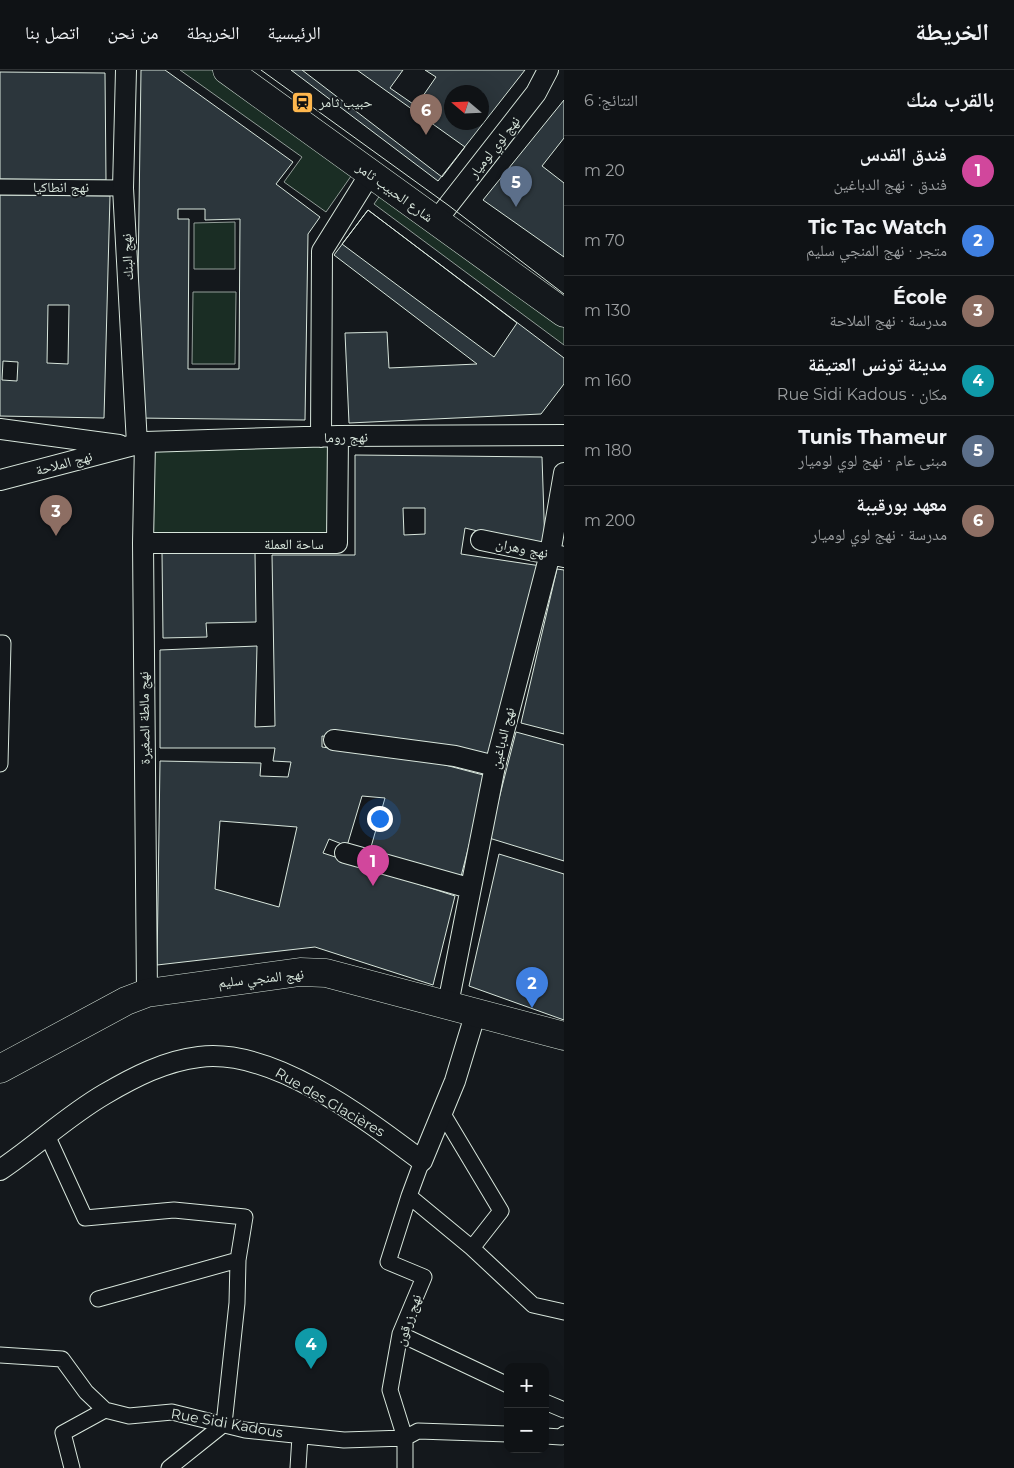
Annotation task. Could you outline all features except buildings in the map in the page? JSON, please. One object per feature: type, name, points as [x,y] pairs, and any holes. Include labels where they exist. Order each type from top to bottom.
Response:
[{"type":"main road","name":"شارع الحبيب ثامر","points":[[227,70],[564,313]]},
{"type":"main road","name":"نهج المنجي سليم","points":[[0,1069],[126,1001],[147,993],[300,972],[343,976],[564,1036]]},
{"type":"street","name":"نهج البنك","points":[[126,70],[123,188],[137,444]]},
{"type":"street","name":"نهج لوي لوميار","points":[[436,221],[536,93],[548,70]]},
{"type":"street","points":[[330,437],[322,251],[370,174]]},
{"type":"street","name":"نهج انطاكيا","points":[[0,187],[123,188]]},
{"type":"street","points":[[0,429],[137,444]]},
{"type":"street","name":"نهج روما","points":[[137,444],[330,437],[564,436]]},
{"type":"street","name":"ساحة العملة","points":[[143,543],[337,543],[330,437]]},
{"type":"street","name":"نهج الملاحة","points":[[0,480],[137,444]]},
{"type":"street","name":"نهج مالطة الصغيرة","points":[[137,444],[143,543],[147,993]]},
{"type":"street","name":"نهج الدباغين","points":[[448,1004],[494,766],[557,556],[564,473]]},
{"type":"street","name":"نهج وهران","points":[[481,540],[557,556]]},
{"type":"street","points":[[0,643],[3,643],[0,764]]},
{"type":"street","points":[[334,740],[456,756],[494,766]]},
{"type":"street","points":[[346,852],[469,888]]},
{"type":"street","points":[[476,1012],[443,1114],[409,1196],[472,1248],[533,1305],[564,1312]]},
{"type":"street","name":"Rue des Glacières","points":[[0,1170],[103,1095],[168,1063],[201,1056],[236,1057],[283,1071],[384,1133],[422,1161]]},
{"type":"street","points":[[443,1114],[501,1212],[472,1248]]},
{"type":"street","points":[[47,1135],[84,1218],[174,1210],[245,1217],[238,1260],[237,1303],[224,1424],[169,1468]]},
{"type":"street","name":"نهج زرقون","points":[[405,1468],[404,1438],[390,1390],[400,1334],[424,1277],[388,1262],[409,1196]]},
{"type":"street","points":[[98,1299],[238,1260]]},
{"type":"street","points":[[400,1334],[504,1383]]},
{"type":"street","name":"Rue Sidi Kadous","points":[[0,1355],[62,1359],[86,1392],[105,1410],[129,1416],[172,1412],[245,1430],[344,1440],[404,1438],[418,1431],[504,1434]]},
{"type":"street","points":[[549,1404],[564,1410]]},
{"type":"street","points":[[72,1468],[63,1433],[105,1410]]},
{"type":"street","points":[[549,1436],[561,1437],[564,1434]]},
{"type":"street","points":[[298,1468],[300,1436]]},
{"type":"green space","points":[[180,70],[218,70],[356,169],[326,212],[284,182],[302,157]]},
{"type":"green space","points":[[383,191],[564,327],[564,345],[374,204]]},
{"type":"green space","points":[[235,222],[235,269],[194,269],[194,223]]},
{"type":"green space","points":[[193,292],[236,292],[235,364],[192,364]]},
{"type":"green space","points":[[149,442],[332,442],[332,538],[149,538]]},
{"type":"tram line","points":[[261,70],[448,205],[564,294]]},
{"type":"place","name":"حبيب ثامر","points":[[303,102]]},
{"type":"place","name":"معهد بورقيبة","points":[[426,135]]},
{"type":"place","name":"Tunis Thameur","points":[[516,207]]},
{"type":"place","name":"École","points":[[56,536]]},
{"type":"place","name":"فندق القدس","points":[[373,886]]},
{"type":"place","name":"Tic Tac Watch","points":[[532,1008]]},
{"type":"place","name":"مدينة تونس العتيقة","points":[[311,1369]]}]
